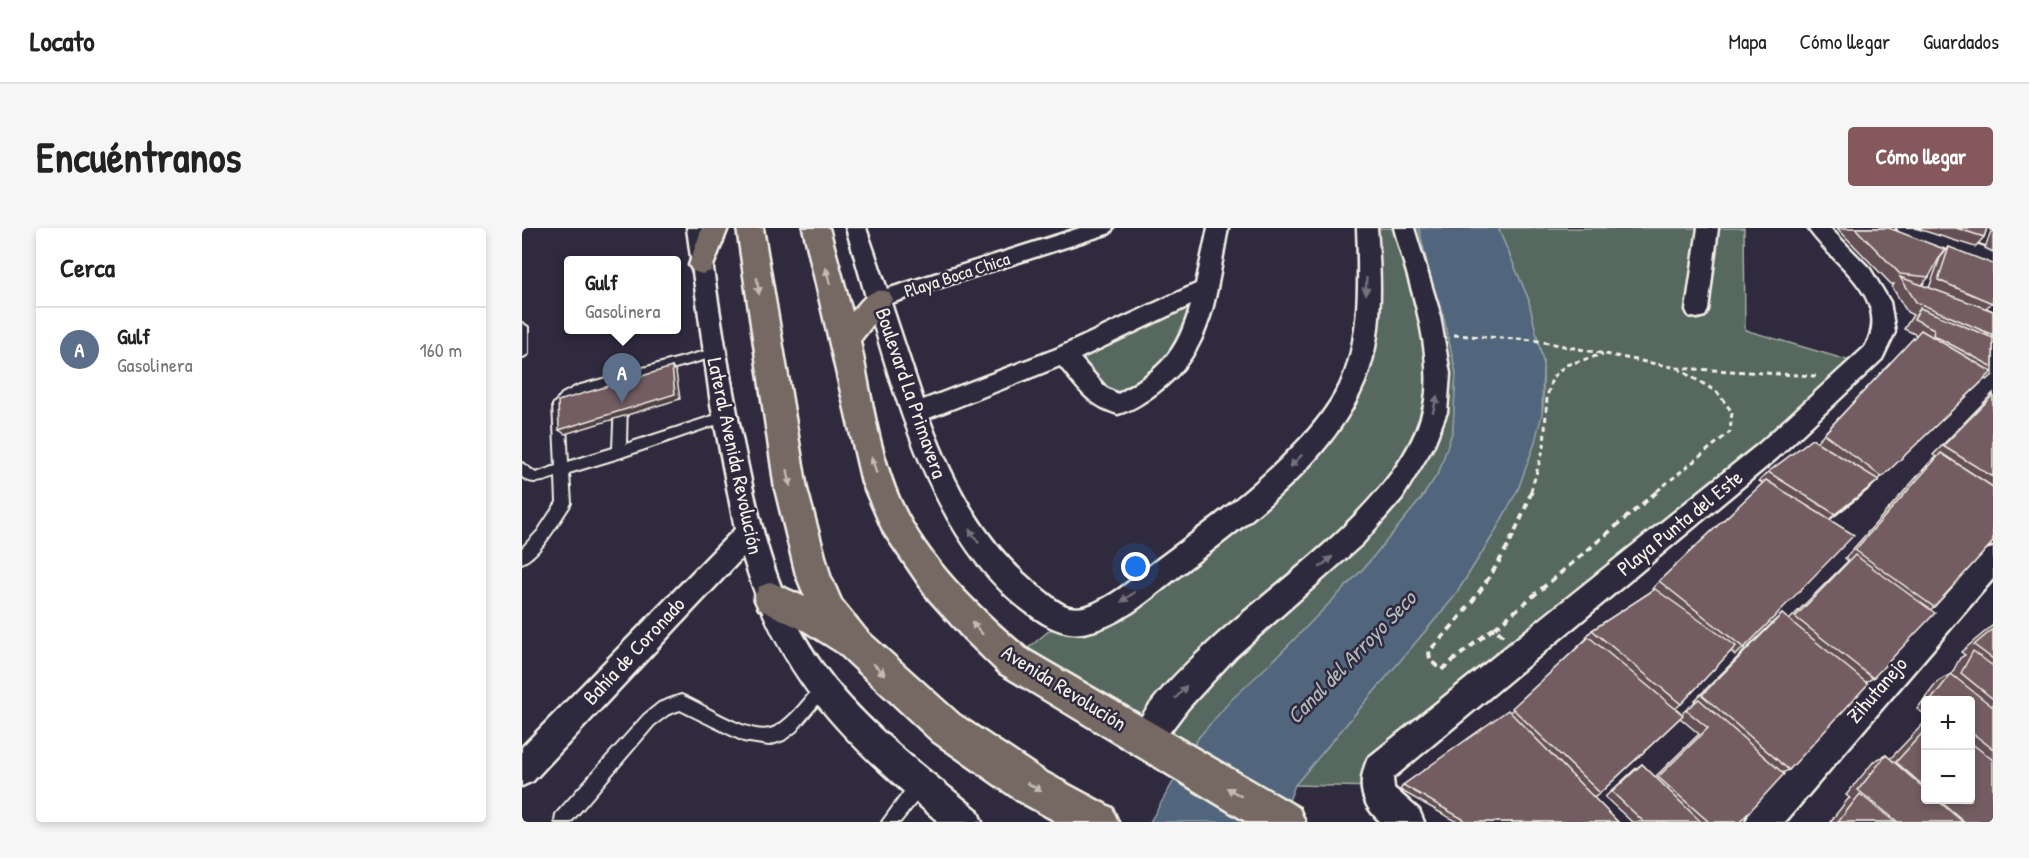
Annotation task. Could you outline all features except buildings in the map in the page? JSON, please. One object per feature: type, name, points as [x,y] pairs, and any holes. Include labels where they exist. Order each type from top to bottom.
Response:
[{"type":"main road","points":[[702,265],[715,228]]},
{"type":"main road","points":[[750,228],[784,445],[802,539],[813,575],[829,611],[854,644]]},
{"type":"main road","name":"Avenida Revolución","points":[[816,228],[845,339],[860,416],[885,502],[928,569],[984,636],[1013,661],[1284,822]]},
{"type":"main road","points":[[845,339],[879,299]]},
{"type":"main road","points":[[771,598],[816,619],[854,644],[946,728],[1031,786],[1098,822]]},
{"type":"street","name":"Lateral Avenida Revolución","points":[[697,228],[713,352],[748,534],[771,598],[796,651],[823,689],[877,747],[920,784],[953,818]]},
{"type":"street","name":"Boulevard La Primavera","points":[[856,228],[914,414],[942,484],[974,537],[996,565],[1041,605],[1063,619],[1081,621],[1100,616],[1134,593],[1271,488],[1307,450],[1336,414],[1354,379],[1363,334],[1368,247],[1366,228]]},
{"type":"street","name":"Playa Boca Chica","points":[[879,299],[1102,228]]},
{"type":"street","points":[[1064,355],[1097,395],[1118,405],[1130,400],[1181,358],[1186,350],[1205,289],[1218,228]]},
{"type":"street","points":[[1146,738],[1164,712],[1196,675],[1238,635],[1348,543],[1392,494],[1426,438],[1438,392],[1433,333],[1404,228]]},
{"type":"street","points":[[1697,310],[1706,228]]},
{"type":"street","name":"Playa Punta del Este","points":[[1407,822],[1378,796],[1375,787],[1379,769],[1393,755],[1768,451],[1874,353],[1884,333],[1882,310],[1868,282],[1818,228]]},
{"type":"street","points":[[1907,228],[1993,258]]},
{"type":"street","points":[[914,414],[1064,355],[1205,289]]},
{"type":"street","name":"Bahía de Coronado","points":[[522,770],[748,534]]},
{"type":"street","name":"Zihutanejo","points":[[1763,822],[1945,611],[1993,560]]},
{"type":"lane","points":[[522,327],[522,354]]},
{"type":"lane","points":[[522,557],[543,535],[564,503],[560,405],[566,397],[713,352]]},
{"type":"lane","points":[[619,453],[620,381]]},
{"type":"lane","points":[[522,468],[529,476],[536,478],[561,472],[725,417]]},
{"type":"lane","points":[[562,820],[649,720],[664,708],[681,702],[753,737],[768,739],[778,735],[823,689]]},
{"type":"lane","points":[[890,822],[920,784]]},
{"type":"path","points":[[1433,333],[1533,340],[1677,368],[1846,377]]},
{"type":"path","points":[[1603,354],[1574,362],[1556,372],[1547,393],[1547,427],[1540,460],[1512,538],[1474,599],[1429,651],[1429,661],[1435,668],[1445,668],[1730,432],[1732,412],[1717,392],[1677,368]]},
{"type":"path","points":[[1494,628],[1521,653]]},
{"type":"green space","points":[[1367,228],[1419,228],[1433,288],[1444,318],[1456,373],[1453,430],[1439,472],[1421,499],[1364,568],[1199,737],[1184,762],[1013,661],[1063,619],[1081,621],[1227,523],[1354,379]]},
{"type":"green space","points":[[1498,228],[1744,228],[1745,330],[1851,361],[1826,387],[1375,787],[1295,785],[1454,597],[1493,535],[1518,489],[1534,445],[1543,407],[1543,362],[1528,298]]},
{"type":"green space","points":[[1205,289],[1186,350],[1118,405],[1064,355]]},
{"type":"water","name":"Canal del Arroyo Seco","points":[[1419,228],[1498,228],[1528,298],[1543,362],[1542,414],[1534,445],[1518,489],[1493,535],[1454,597],[1295,785],[1281,822],[1150,822],[1199,737],[1231,700],[1276,658],[1364,568],[1421,499],[1439,472],[1453,430],[1456,373],[1444,318],[1433,288]]},
{"type":"place","name":"Gulf","points":[[622,403]]}]
